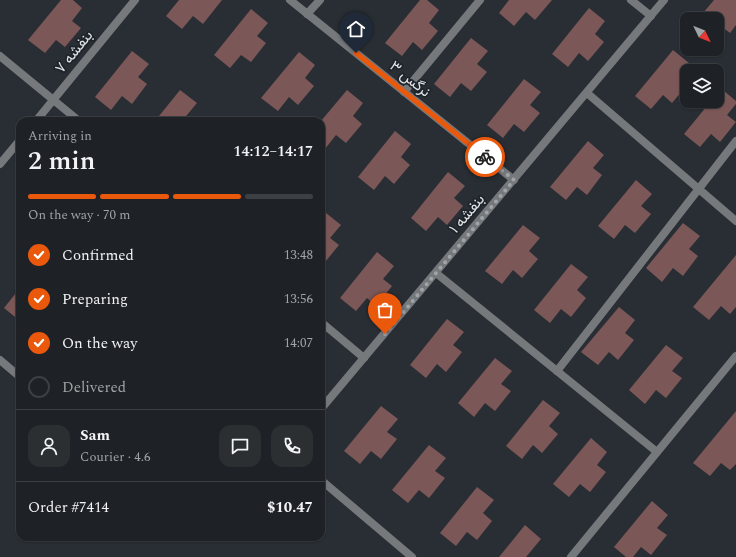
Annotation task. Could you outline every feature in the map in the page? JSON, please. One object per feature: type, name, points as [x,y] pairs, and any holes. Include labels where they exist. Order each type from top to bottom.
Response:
[{"type":"street","name":"بنفشه ۷","points":[[39,117],[135,0]]},
{"type":"street","name":"نرگس ۳","points":[[290,0],[514,180]]},
{"type":"street","points":[[308,14],[320,0]]},
{"type":"street","points":[[404,92],[480,0]]},
{"type":"street","points":[[631,0],[651,16]]},
{"type":"street","name":"بنفشه ۱","points":[[325,404],[664,0]]},
{"type":"street","points":[[0,56],[74,117]]},
{"type":"street","points":[[587,93],[736,221]]},
{"type":"street","points":[[557,371],[736,141]]},
{"type":"street","points":[[0,164],[16,145]]},
{"type":"street","points":[[436,273],[657,452]]},
{"type":"street","points":[[325,325],[364,358]]},
{"type":"street","points":[[571,557],[736,356]]},
{"type":"street","points":[[0,360],[16,374]]},
{"type":"street","points":[[325,483],[412,557]]},
{"type":"building","points":[[61,0],[73,0],[82,8],[72,21],[81,28],[65,47],[56,40],[45,53],[28,40]]},
{"type":"building","points":[[179,0],[222,0],[203,24],[193,16],[182,29],[166,16]]},
{"type":"building","points":[[420,0],[427,0],[439,10],[429,23],[438,31],[422,50],[413,42],[402,56],[385,43]]},
{"type":"building","points":[[509,0],[552,0],[535,20],[526,12],[514,26],[499,13]]},
{"type":"building","points":[[714,0],[736,0],[736,25],[730,33],[724,28],[724,12],[704,12]]},
{"type":"building","points":[[589,8],[605,21],[595,34],[604,42],[588,61],[579,53],[568,67],[552,54]]},
{"type":"building","points":[[251,9],[268,23],[257,36],[266,43],[251,62],[241,55],[230,68],[214,55]]},
{"type":"building","points":[[471,38],[488,51],[477,64],[487,72],[471,91],[461,83],[450,97],[434,84]]},
{"type":"building","points":[[673,50],[689,63],[680,64],[680,93],[672,103],[663,95],[651,109],[635,96]]},
{"type":"building","points":[[132,51],[149,64],[138,77],[147,84],[132,104],[122,96],[111,110],[95,97]]},
{"type":"building","points":[[299,52],[315,65],[305,78],[314,86],[298,105],[289,97],[278,111],[261,98]]},
{"type":"building","points":[[524,79],[541,92],[530,105],[540,113],[524,132],[514,124],[503,138],[487,125]]},
{"type":"building","points":[[180,90],[197,103],[185,117],[158,117]]},
{"type":"building","points":[[347,90],[363,103],[353,116],[362,124],[346,143],[336,135],[325,149],[324,117]]},
{"type":"building","points":[[724,91],[736,101],[736,104],[727,115],[736,122],[720,142],[711,134],[700,147],[684,134],[705,108],[724,108]]},
{"type":"building","points":[[395,131],[411,144],[401,157],[410,165],[394,184],[385,176],[374,190],[358,177]]},
{"type":"building","points":[[588,141],[604,155],[593,168],[602,175],[587,195],[577,187],[566,200],[550,187]]},
{"type":"building","points":[[448,172],[465,186],[454,198],[463,206],[447,225],[438,217],[426,231],[411,218]]},
{"type":"building","points":[[636,180],[652,194],[641,206],[651,214],[635,233],[625,225],[614,239],[598,226]]},
{"type":"building","points":[[325,212],[341,225],[330,238],[339,245],[325,262]]},
{"type":"building","points":[[683,223],[700,236],[689,249],[698,256],[683,276],[673,268],[662,282],[646,268]]},
{"type":"building","points":[[523,225],[540,238],[529,251],[538,259],[522,278],[513,270],[502,284],[485,271]]},
{"type":"building","points":[[377,252],[394,266],[383,279],[392,286],[376,306],[367,298],[356,311],[340,298]]},
{"type":"building","points":[[736,255],[736,307],[730,314],[721,306],[709,320],[693,307]]},
{"type":"building","points":[[571,264],[588,277],[577,290],[586,298],[571,317],[561,309],[550,323],[534,310]]},
{"type":"building","points":[[16,293],[16,318],[4,308]]},
{"type":"building","points":[[619,307],[635,320],[625,333],[634,340],[618,360],[609,352],[598,365],[581,352]]},
{"type":"building","points":[[447,319],[464,332],[453,345],[462,352],[446,372],[437,364],[426,378],[410,365]]},
{"type":"building","points":[[666,345],[683,358],[672,371],[682,378],[666,398],[656,390],[645,404],[629,390]]},
{"type":"building","points":[[495,358],[512,371],[501,384],[511,391],[495,411],[485,403],[474,417],[458,403]]},
{"type":"building","points":[[543,400],[560,413],[549,426],[558,434],[542,453],[533,445],[522,459],[506,446]]},
{"type":"building","points":[[381,406],[398,419],[387,432],[397,439],[381,459],[371,451],[360,464],[344,451]]},
{"type":"building","points":[[736,411],[736,464],[730,470],[721,463],[710,476],[693,463]]},
{"type":"building","points":[[591,438],[607,452],[597,465],[606,472],[590,492],[580,484],[569,497],[553,484]]},
{"type":"building","points":[[429,445],[446,458],[435,471],[445,478],[429,498],[419,490],[408,503],[392,490]]},
{"type":"building","points":[[477,487],[494,500],[483,513],[492,521],[477,540],[467,532],[456,546],[440,533]]},
{"type":"building","points":[[652,501],[668,515],[657,528],[667,535],[651,555],[641,547],[633,557],[626,557],[614,547]]},
{"type":"building","points":[[525,525],[541,539],[526,557],[499,557]]},
{"type":"way so far","points":[[385,334],[514,180],[485,157]]},
{"type":"route","points":[[356,53],[485,157]]}]
